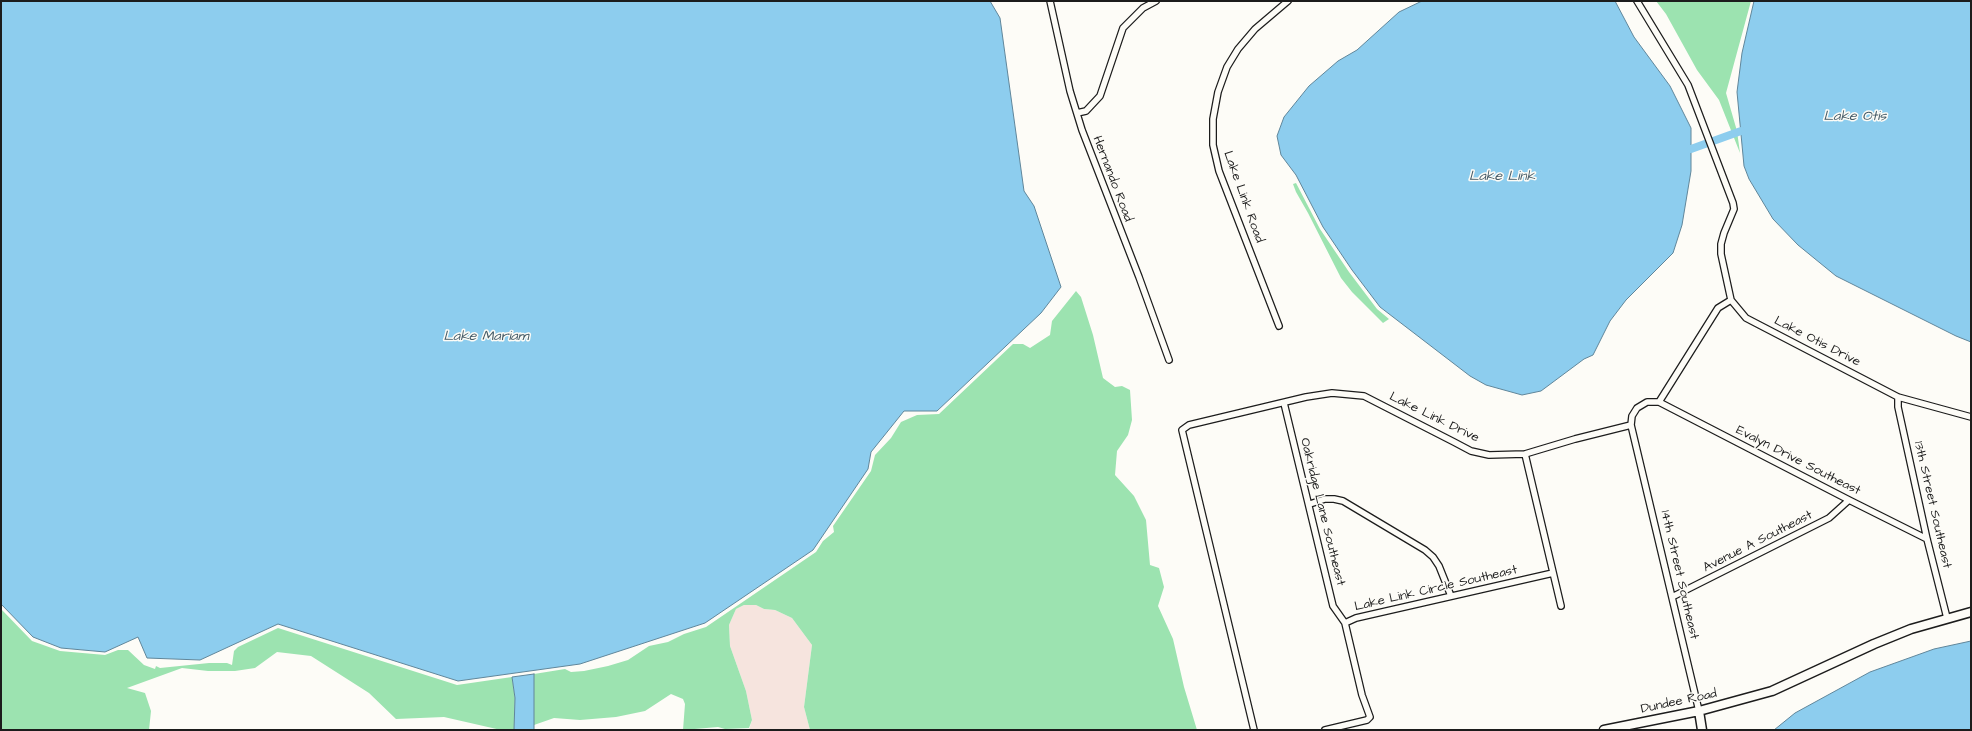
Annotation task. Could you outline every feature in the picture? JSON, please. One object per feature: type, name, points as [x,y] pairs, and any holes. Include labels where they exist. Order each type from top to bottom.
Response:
[{"type":"main road","name":"Dundee Road","points":[[1604,730],[1699,711],[1758,695],[1793,683],[1874,644],[1947,618],[1971,612]]},
{"type":"main road","name":"14th Street Southeast","points":[[1699,711],[1702,730]]},
{"type":"street","name":"Hernando Road","points":[[1050,1],[1070,91],[1091,157],[1139,277],[1169,360]]},
{"type":"street","points":[[1077,113],[1086,111],[1100,96],[1123,28],[1143,8],[1156,1]]},
{"type":"street","name":"Lake Link Road","points":[[1279,326],[1219,171],[1213,145],[1213,119],[1218,92],[1228,67],[1238,49],[1255,28],[1288,1]]},
{"type":"street","points":[[1631,425],[1632,416],[1637,408],[1647,402],[1658,402],[1718,308],[1731,300],[1721,254],[1721,244],[1734,209],[1733,202],[1708,133],[1688,85],[1637,1]]},
{"type":"street","name":"Lake Otis Drive","points":[[1731,300],[1746,318],[1898,397],[1971,417]]},
{"type":"street","name":"Lake Link Drive","points":[[1254,730],[1182,430],[1189,425],[1332,393],[1364,396],[1471,450],[1489,455],[1525,454],[1575,439],[1631,425]]},
{"type":"street","name":"13th Street Southeast","points":[[1898,397],[1898,407],[1927,539],[1947,618]]},
{"type":"street","name":"Evalyn Drive Southeast","points":[[1658,402],[1927,539]]},
{"type":"street","name":"Oakridge Lane Southeast","points":[[1284,403],[1310,504],[1333,606],[1345,623]]},
{"type":"street","name":"14th Street Southeast","points":[[1631,425],[1699,711]]},
{"type":"street","points":[[1525,454],[1561,606]]},
{"type":"street","points":[[1310,504],[1325,499],[1343,501],[1425,550],[1433,557],[1439,566],[1451,596]]},
{"type":"street","name":"Avenue A Southeast","points":[[1672,597],[1829,518],[1849,500]]},
{"type":"street","name":"Lake Link Circle Southeast","points":[[1325,730],[1367,720],[1370,717],[1362,695],[1345,623],[1356,618],[1553,573]]},
{"type":"shaded area","points":[[744,605],[756,605],[764,609],[775,610],[792,618],[812,645],[804,707],[810,730],[749,730],[752,720],[746,691],[730,646],[729,625],[736,609]]},
{"type":"green space","points":[[1656,1],[1751,1],[1726,93],[1737,131],[1740,153],[1719,100],[1697,70],[1666,14]]},
{"type":"green space","points":[[1296,183],[1320,229],[1349,272],[1377,309],[1389,319],[1383,323],[1352,292],[1341,278],[1296,192],[1293,184]]},
{"type":"green space","points":[[1076,291],[1081,297],[1093,335],[1103,378],[1115,387],[1122,386],[1130,390],[1132,420],[1128,435],[1117,451],[1115,475],[1134,496],[1146,520],[1150,565],[1159,568],[1164,587],[1158,606],[1173,639],[1184,687],[1197,730],[810,730],[804,707],[812,645],[792,618],[775,610],[764,609],[756,605],[744,605],[736,609],[729,625],[730,646],[746,691],[752,720],[749,728],[725,729],[718,727],[683,730],[685,704],[683,699],[671,694],[645,711],[616,717],[580,720],[554,718],[534,725],[534,674],[565,669],[571,672],[584,671],[608,666],[628,660],[649,646],[668,642],[684,634],[706,627],[816,552],[823,541],[834,532],[833,526],[871,471],[875,455],[891,438],[901,422],[917,415],[939,414],[1013,344],[1023,344],[1030,348],[1050,335],[1052,321]]},
{"type":"green space","points":[[1,609],[32,641],[60,651],[105,655],[118,650],[128,650],[144,665],[155,669],[156,666],[160,668],[209,663],[227,663],[232,665],[234,651],[238,647],[278,628],[457,685],[512,677],[515,698],[514,730],[501,730],[444,717],[396,719],[369,693],[311,656],[277,652],[255,668],[235,671],[208,671],[182,668],[127,688],[145,693],[151,711],[149,730],[1,730]]},
{"type":"water","name":"Lake Mariam","points":[[1,1],[990,1],[1000,18],[1024,191],[1034,206],[1061,287],[1041,313],[937,411],[904,411],[871,452],[868,469],[813,550],[705,623],[580,664],[458,681],[278,624],[200,660],[147,658],[138,637],[105,652],[61,648],[33,637],[1,604]]},
{"type":"water","name":"Lake Link","points":[[1422,1],[1615,1],[1634,37],[1670,86],[1691,128],[1691,171],[1682,225],[1673,253],[1626,300],[1610,321],[1593,355],[1584,359],[1541,391],[1522,395],[1486,385],[1470,376],[1380,307],[1352,270],[1323,227],[1296,175],[1281,155],[1277,136],[1284,117],[1309,86],[1338,61],[1357,50],[1399,12]]},
{"type":"water","name":"Lake Otis","points":[[1754,1],[1971,1],[1971,342],[1836,276],[1798,245],[1773,219],[1749,179],[1744,166],[1737,92],[1742,53]]},
{"type":"water","points":[[1971,641],[1971,730],[1774,730],[1795,713],[1870,672],[1934,649]]},
{"type":"water","points":[[534,674],[534,730],[514,730],[515,698],[512,677]]},
{"type":"waterway","points":[[1691,149],[1741,131]]}]
